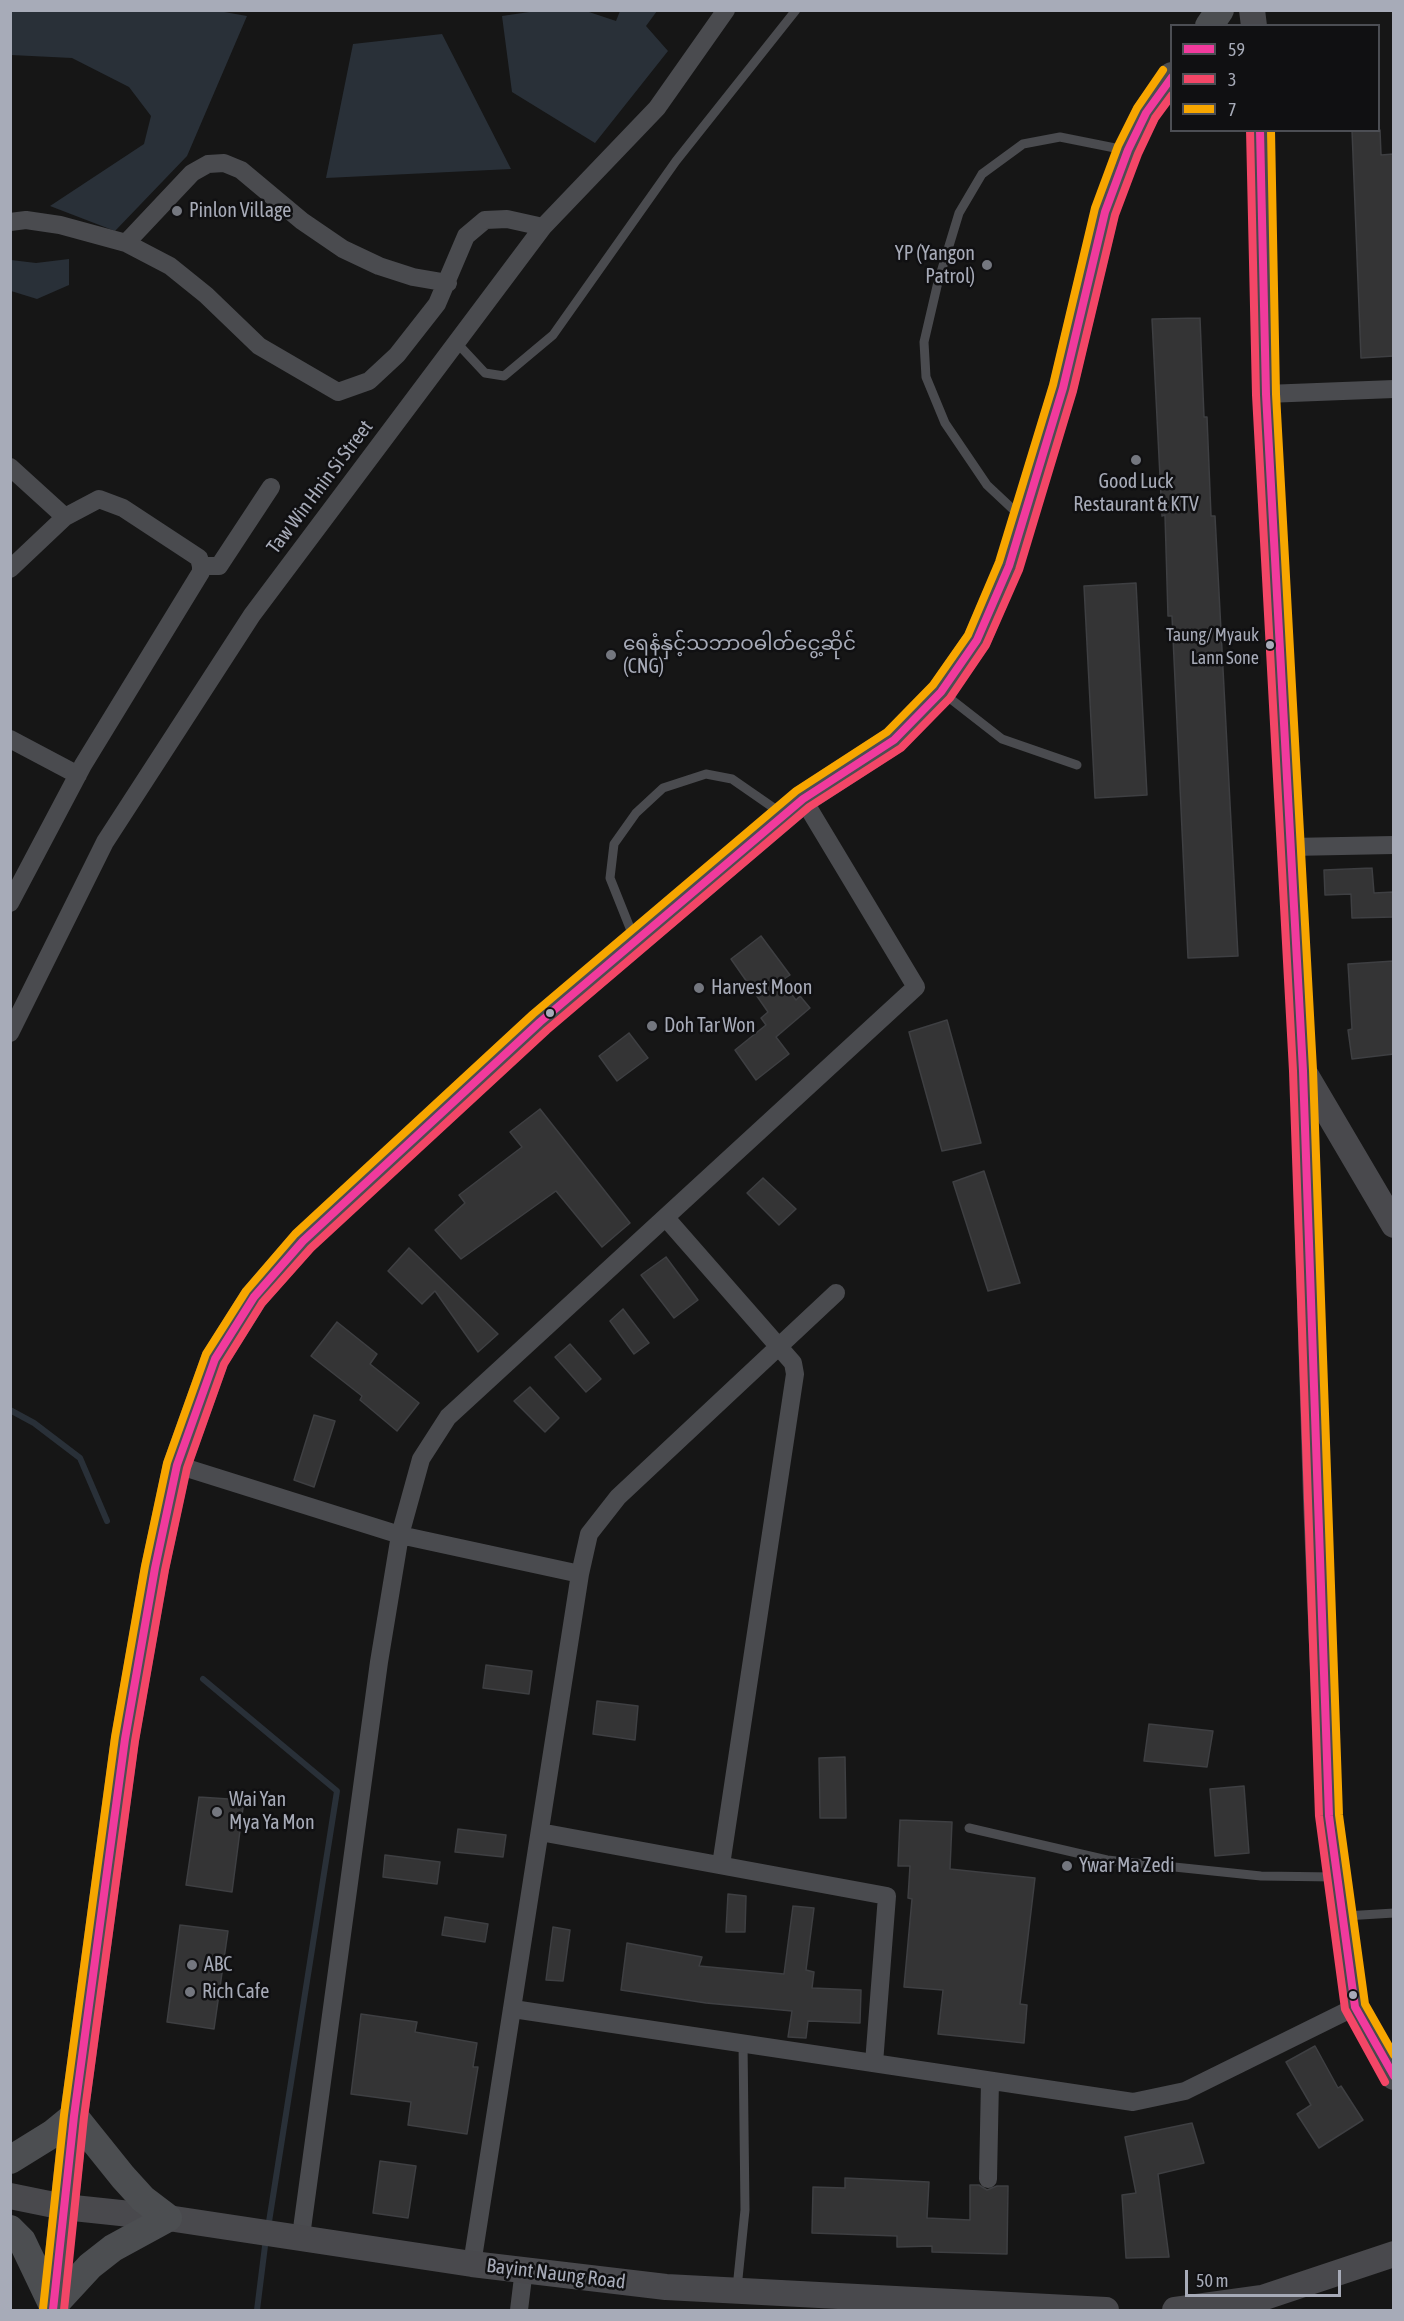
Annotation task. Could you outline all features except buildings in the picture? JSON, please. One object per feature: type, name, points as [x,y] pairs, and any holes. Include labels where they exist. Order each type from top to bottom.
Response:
[{"type":"main road","points":[[1210,24],[1220,10]]},
{"type":"main road","points":[[53,2308],[74,2116],[125,1739],[155,1568],[177,1465],[215,1359],[254,1297],[303,1241],[540,1022],[794,807],[894,740],[941,692],[977,640],[1010,566],[1063,388],[1105,212],[1128,150],[1146,113],[1170,79]]},
{"type":"main road","points":[[1260,132],[1266,394],[1304,1071],[1316,1498],[1328,1804],[1355,2007],[1394,2077]]},
{"type":"main road","points":[[1304,1071],[1394,1225]]},
{"type":"main road","points":[[10,2160],[52,2134],[74,2116]]},
{"type":"main road","points":[[53,2308],[90,2266],[113,2248],[168,2218],[130,2184],[74,2116]]},
{"type":"main road","name":"Bayint Naung Road","points":[[10,2196],[64,2207],[301,2236],[472,2264],[666,2287],[1024,2308],[1106,2310]]},
{"type":"main road","points":[[10,2229],[22,2241],[53,2308]]},
{"type":"main road","points":[[1175,2310],[1262,2298],[1394,2254]]},
{"type":"street","name":"Taw Win Hnin Si Street","points":[[10,1033],[105,842],[246,625],[543,227],[657,108],[726,10]]},
{"type":"street","points":[[126,243],[192,172],[208,164],[224,163],[241,170],[302,221],[343,249],[379,266],[413,277],[448,283]]},
{"type":"street","points":[[10,222],[26,220],[60,225],[126,243],[170,266],[206,295],[260,346],[338,392],[369,381],[397,356],[437,304],[448,283],[466,236],[485,220],[507,219],[543,227]]},
{"type":"street","points":[[1266,394],[1394,389]]},
{"type":"street","points":[[10,467],[65,517]]},
{"type":"street","points":[[201,566],[219,566],[271,488]]},
{"type":"street","points":[[10,569],[65,517],[99,499],[123,508],[199,558],[201,566],[201,572],[78,775],[10,903]]},
{"type":"street","points":[[10,739],[78,775]]},
{"type":"street","points":[[301,2236],[379,1662],[400,1535],[421,1459],[448,1417],[916,987],[794,807]]},
{"type":"street","points":[[1290,847],[1394,845]]},
{"type":"street","points":[[666,1218],[793,1363],[795,1374],[721,1865]]},
{"type":"street","points":[[472,2264],[580,1574],[589,1534],[618,1497],[836,1293]]},
{"type":"street","points":[[177,1465],[400,1535],[580,1574]]},
{"type":"street","points":[[540,1832],[887,1896],[874,2063]]},
{"type":"street","points":[[513,2008],[1133,2102],[1185,2091],[1355,2007]]},
{"type":"street","points":[[988,2179],[990,2081]]},
{"type":"street","points":[[519,2310],[524,2269]]},
{"type":"lane","points":[[457,343],[485,373],[504,376],[553,335],[676,161],[796,10]]},
{"type":"lane","points":[[1023,519],[987,485],[945,423],[926,377],[924,342],[938,282],[959,213],[982,174],[1023,144],[1060,137],[1128,150]]},
{"type":"lane","points":[[941,692],[1002,739],[1077,765]]},
{"type":"lane","points":[[635,941],[610,878],[614,844],[636,813],[663,788],[706,774],[732,779],[794,807]]},
{"type":"lane","points":[[969,1828],[1107,1860],[1261,1876],[1337,1877]]},
{"type":"lane","points":[[1342,1916],[1394,1913]]},
{"type":"lane","points":[[737,2290],[745,2210],[743,2043]]},
{"type":"shaded area","points":[[213,10],[247,16],[187,156],[115,231],[50,206],[144,144],[151,116],[129,87],[72,58],[11,55],[11,11]]},
{"type":"shaded area","points":[[536,11],[586,11],[616,21],[620,11],[657,11],[646,26],[668,51],[595,143],[512,92],[502,16]]},
{"type":"shaded area","points":[[442,34],[511,169],[326,178],[353,44]]},
{"type":"shaded area","points":[[69,259],[69,285],[37,299],[11,291],[11,260],[36,263]]},
{"type":"waterway","points":[[10,1410],[34,1423],[80,1458],[107,1521]]},
{"type":"waterway","points":[[203,1679],[337,1791],[268,2228]]},
{"type":"waterway","points":[[257,2310],[266,2238]]},
{"type":"transit line","name":"7","points":[[43,2309],[64,2115],[115,1737],[145,1566],[167,1463],[206,1354],[246,1291],[295,1234],[533,1014],[796,791],[887,732],[933,685],[968,635],[999,562],[1053,385],[1095,208],[1118,146],[1137,108],[1163,70]]},
{"type":"transit line","name":"59","points":[[53,2310],[74,2116],[125,1739],[155,1568],[177,1465],[215,1359],[254,1297],[303,1241],[540,1022],[803,799],[894,740],[941,692],[977,640],[1009,566],[1063,388],[1105,212],[1128,150],[1146,113],[1170,80]]},
{"type":"transit line","name":"3","points":[[64,2310],[84,2117],[135,1741],[165,1570],[187,1468],[224,1364],[262,1303],[311,1248],[547,1030],[809,807],[901,748],[950,698],[986,645],[1019,570],[1073,391],[1115,215],[1138,154],[1155,118],[1170,98]]},
{"type":"transit line","name":"3","points":[[1250,132],[1256,395],[1293,1071],[1319,1816],[1345,2009],[1385,2082]]},
{"type":"transit line","name":"59","points":[[1260,132],[1266,394],[1303,1071],[1329,1816],[1355,2007],[1394,2076]]},
{"type":"transit line","name":"7","points":[[1271,132],[1276,394],[1313,1070],[1339,1815],[1365,2004],[1394,2055]]},
{"type":"place","name":"Pinlon Village","points":[[177,211]]},
{"type":"place","name":"YP (Yangon Patrol)","points":[[987,265]]},
{"type":"place","name":"Good Luck Restaurant & KTV","points":[[1136,460]]},
{"type":"place","name":"Taung/ Myauk Lann Sone","points":[[1270,645]]},
{"type":"place","name":"ရေနံနှင့်သဘာဝဓါတ်ငွေ့ဆိုင် (CNG)","points":[[611,655]]},
{"type":"place","name":"Harvest Moon","points":[[699,988]]},
{"type":"place","name":"Doh Tar Won","points":[[652,1026]]},
{"type":"place","name":"Wai Yan Mya Ya Mon","points":[[217,1812]]},
{"type":"place","name":"Ywar Ma Zedi","points":[[1067,1866]]},
{"type":"place","name":"ABC","points":[[192,1965]]},
{"type":"place","name":"Rich Cafe","points":[[190,1992]]}]
